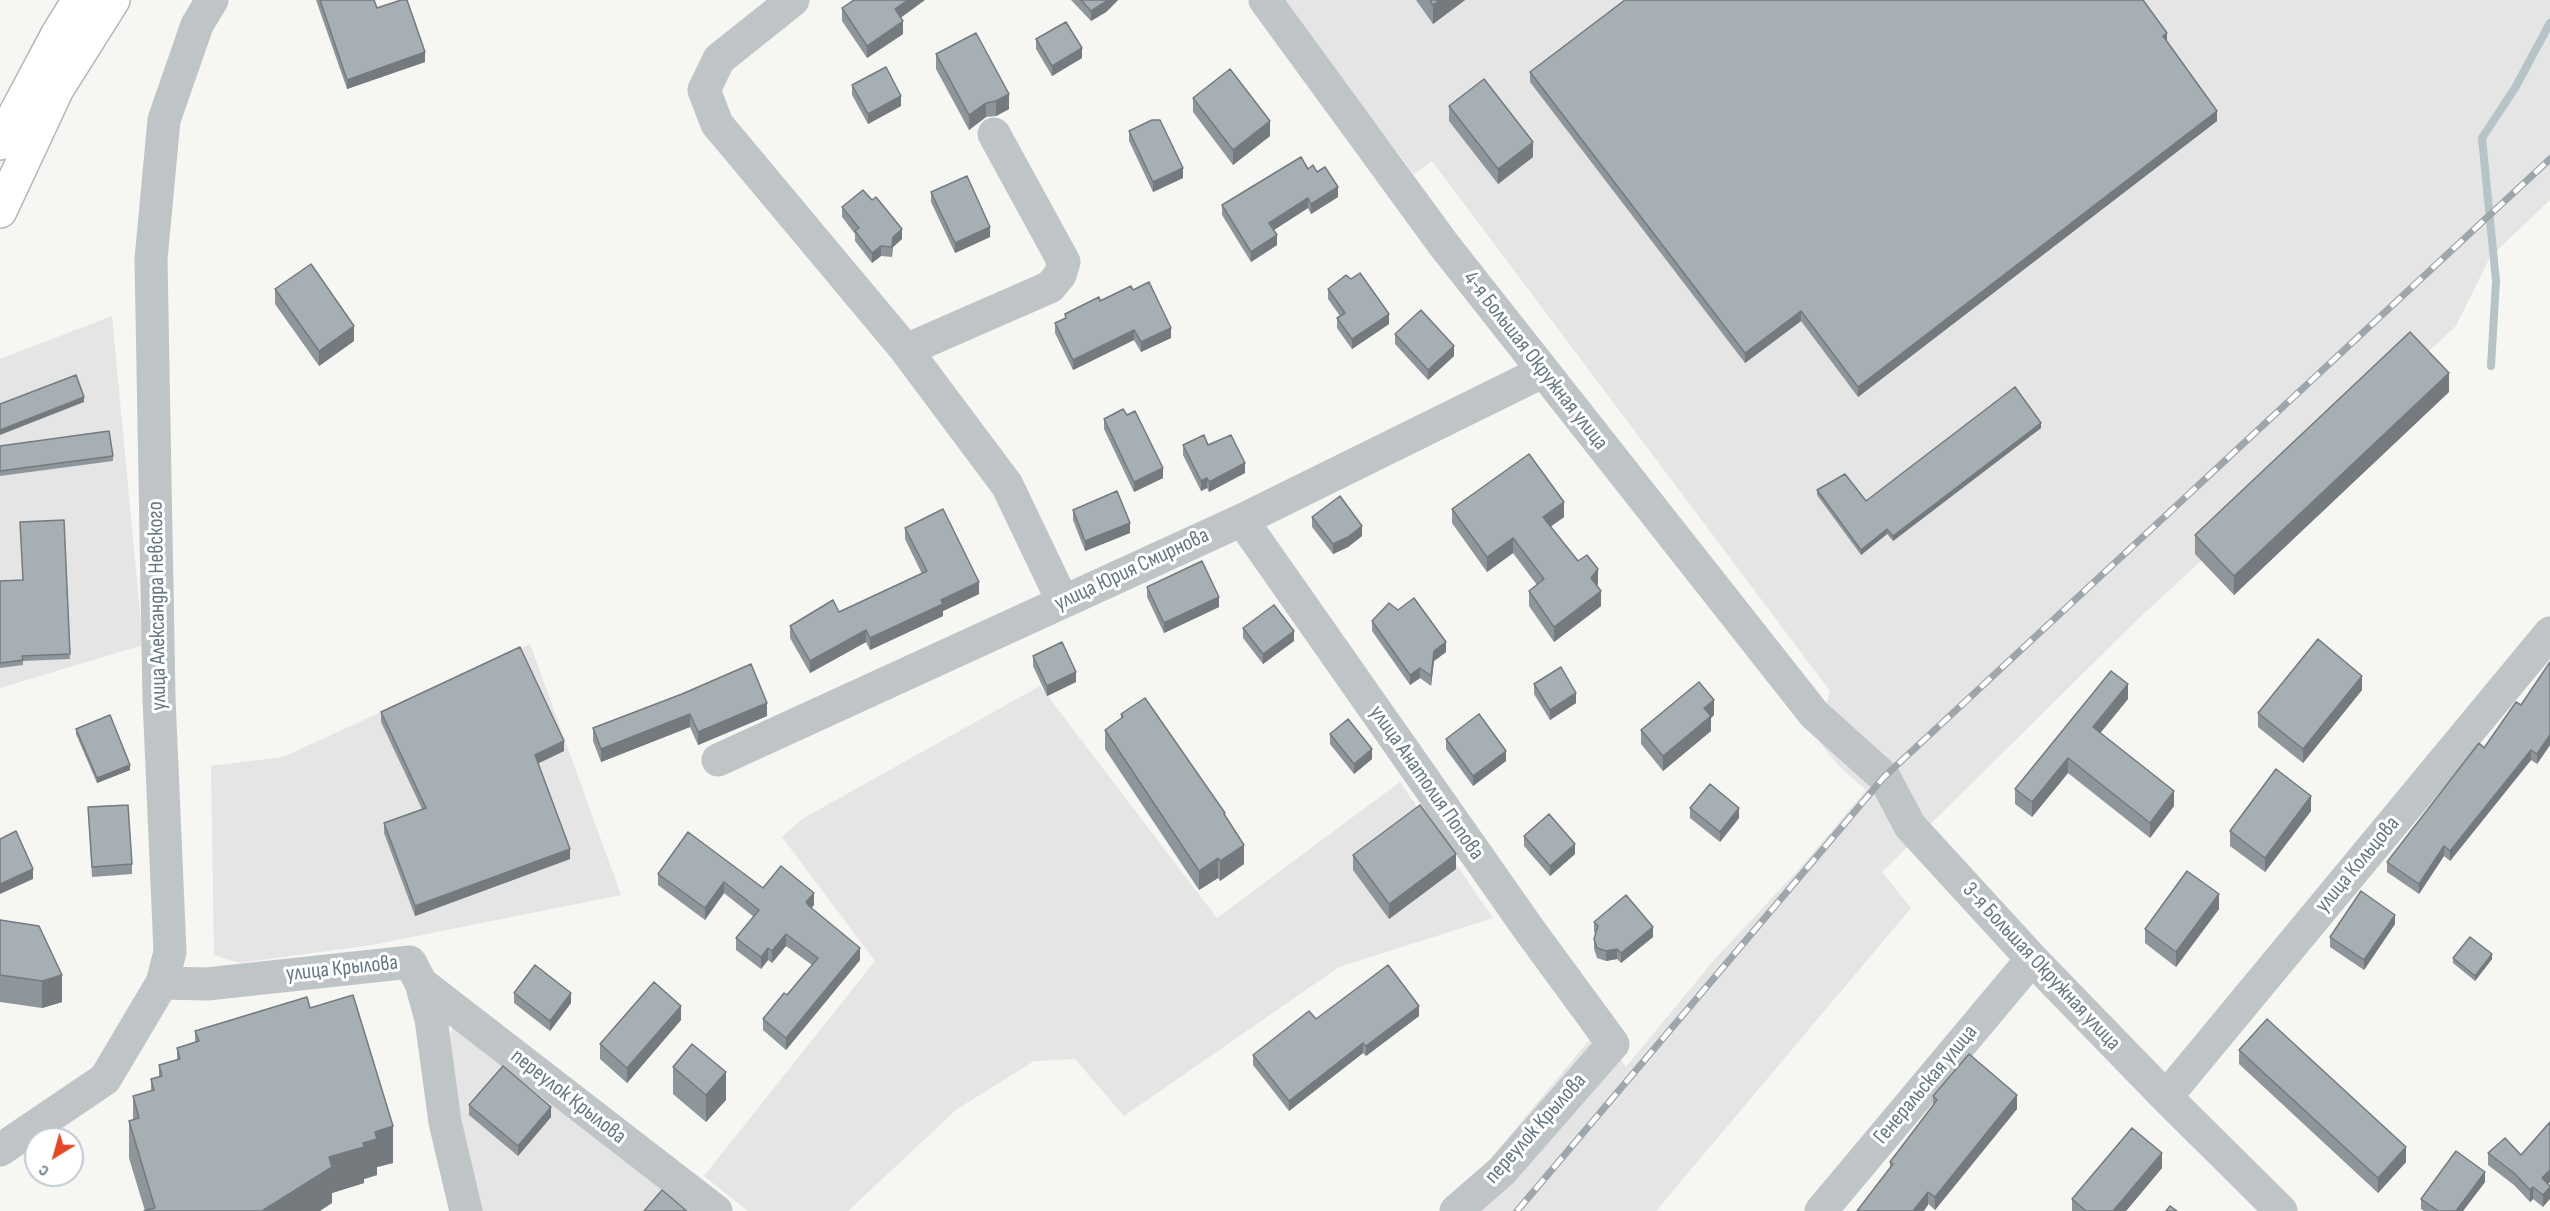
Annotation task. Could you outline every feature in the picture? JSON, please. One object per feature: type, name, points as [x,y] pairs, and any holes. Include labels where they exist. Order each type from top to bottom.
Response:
[{"type":"main road","points":[[0,143],[58,34],[79,0]]},
{"type":"main road","points":[[0,211],[57,89],[113,0]]},
{"type":"street","name":"улица Александра Невского","points":[[0,1150],[105,1079],[162,983],[170,952],[159,698],[151,260],[164,120],[197,25],[212,0]]},
{"type":"street","points":[[793,0],[719,59],[704,90],[717,124],[906,350],[1007,485],[1063,602]]},
{"type":"street","name":"4-я Большая Окружная улица","points":[[1265,0],[1444,245],[1814,714]]},
{"type":"street","points":[[906,350],[1050,287],[1060,275],[1064,262],[994,134]]},
{"type":"street","name":"улица Юрия Смирнова","points":[[718,760],[1242,520],[1542,372]]},
{"type":"street","name":"улица Анатолия Попова","points":[[1242,520],[1527,928],[1613,1044]]},
{"type":"street","name":"улица Кольцова","points":[[2166,1097],[2550,633]]},
{"type":"street","name":"3-я Большая Окружная улица","points":[[1814,714],[1884,777],[1910,826],[2032,959],[2281,1211]]},
{"type":"street","name":"Генеральская улица","points":[[1821,1211],[2032,959]]},
{"type":"street","name":"улица Крылова","points":[[162,983],[207,984],[410,962],[421,983],[431,1019],[445,1122],[466,1211]]},
{"type":"street","name":"переулок Крылова","points":[[421,983],[716,1211]]},
{"type":"street","name":"переулок Крылова","points":[[1456,1211],[1502,1171],[1613,1044]]},
{"type":"shaded area","points":[[1281,0],[2550,0],[2550,200],[2490,257],[2456,326],[2138,619],[1882,872],[1911,908],[1656,1211],[1447,1211],[1600,1027],[1626,1067],[1714,960],[1800,868],[1866,790],[1840,767],[1816,738],[1830,691],[1432,161],[1414,174]]},
{"type":"shaded area","points":[[112,316],[143,645],[0,688],[0,359]]},
{"type":"shaded area","points":[[530,644],[621,895],[372,945],[239,963],[214,955],[211,766],[283,757]]},
{"type":"shaded area","points":[[1040,686],[1217,918],[1400,782],[1493,918],[1339,967],[1124,1116],[1075,1059],[1034,1061],[957,1109],[848,1211],[748,1211],[704,1176],[875,961],[782,837],[802,819]]},
{"type":"shaded area","points":[[458,1016],[696,1211],[480,1211],[446,1044]]},
{"type":"building","points":[[320,0],[374,0],[377,8],[407,0],[425,52],[347,80]]},
{"type":"building","points":[[854,0],[908,0],[895,9],[903,21],[867,46],[842,8]]},
{"type":"building","points":[[1081,0],[1108,0],[1091,11]]},
{"type":"building","points":[[1430,0],[1440,0],[1433,5]]},
{"type":"building","points":[[1625,0],[2143,0],[2167,33],[2163,36],[2217,111],[1858,387],[1801,311],[1745,353],[1530,72]]},
{"type":"building","points":[[1066,22],[1082,48],[1052,66],[1036,39]]},
{"type":"building","points":[[976,33],[1009,94],[986,103],[969,115],[936,54]]},
{"type":"building","points":[[886,67],[901,96],[868,114],[852,85]]},
{"type":"building","points":[[1230,69],[1270,121],[1233,150],[1193,98]]},
{"type":"building","points":[[1484,79],[1533,142],[1498,169],[1449,106]]},
{"type":"building","points":[[1152,120],[1160,120],[1183,168],[1153,182],[1129,131]]},
{"type":"building","points":[[1301,157],[1308,169],[1313,165],[1317,172],[1325,167],[1338,187],[1311,204],[1308,198],[1269,223],[1277,235],[1251,252],[1222,205]]},
{"type":"building","points":[[967,176],[990,227],[955,243],[931,192]]},
{"type":"building","points":[[863,190],[872,200],[876,197],[902,229],[893,237],[892,247],[881,246],[872,253],[855,231],[859,228],[842,207]]},
{"type":"building","points":[[311,264],[354,326],[319,351],[275,289]]},
{"type":"building","points":[[1360,273],[1389,314],[1352,339],[1337,318],[1345,313],[1328,289],[1346,275],[1351,279]]},
{"type":"building","points":[[1149,282],[1171,328],[1141,342],[1134,330],[1073,360],[1055,323],[1066,318],[1065,314],[1099,297],[1100,301],[1131,286],[1133,290]]},
{"type":"building","points":[[1421,310],[1454,346],[1428,370],[1395,334]]},
{"type":"building","points":[[2410,332],[2449,373],[2234,576],[2195,535]]},
{"type":"building","points":[[76,375],[84,397],[0,430],[0,404]]},
{"type":"building","points":[[2015,387],[2041,423],[1893,536],[1887,529],[1861,550],[1817,490],[1845,474],[1866,501]]},
{"type":"building","points":[[1123,409],[1127,415],[1135,411],[1163,468],[1134,482],[1104,419]]},
{"type":"building","points":[[109,431],[113,456],[0,471],[0,446]]},
{"type":"building","points":[[1204,435],[1208,445],[1231,435],[1245,463],[1209,482],[1207,478],[1201,481],[1183,445]]},
{"type":"building","points":[[1529,454],[1564,502],[1543,517],[1578,561],[1587,555],[1598,569],[1591,578],[1601,591],[1554,627],[1529,591],[1544,579],[1513,538],[1487,557],[1452,509]]},
{"type":"building","points":[[1117,491],[1130,523],[1085,541],[1073,510]]},
{"type":"building","points":[[1340,496],[1362,526],[1348,537],[1333,544],[1312,517]]},
{"type":"building","points":[[943,509],[979,582],[941,600],[943,604],[870,638],[866,630],[810,661],[790,626],[833,600],[839,612],[927,571],[905,528]]},
{"type":"building","points":[[64,520],[70,654],[22,656],[23,660],[0,663],[0,581],[23,580],[20,522]]},
{"type":"building","points":[[1202,561],[1219,597],[1164,623],[1147,587]]},
{"type":"building","points":[[1414,598],[1446,642],[1434,651],[1431,676],[1420,668],[1410,675],[1372,621],[1389,603],[1398,610]]},
{"type":"building","points":[[1274,605],[1294,631],[1263,654],[1243,628]]},
{"type":"building","points":[[2318,639],[2362,676],[2303,749],[2258,713]]},
{"type":"building","points":[[1062,642],[1076,672],[1047,686],[1033,656]]},
{"type":"building","points":[[520,647],[564,741],[535,755],[570,849],[415,906],[384,823],[426,808],[381,712]]},
{"type":"building","points":[[2550,662],[2550,735],[2537,754],[2531,750],[2450,851],[2444,846],[2419,884],[2387,862],[2479,743],[2484,748],[2516,702],[2521,705]]},
{"type":"building","points":[[751,664],[767,703],[698,732],[690,714],[601,749],[593,728],[682,694]]},
{"type":"building","points":[[1561,667],[1576,693],[1550,710],[1534,684]]},
{"type":"building","points":[[2111,671],[2128,684],[2093,727],[2174,791],[2150,823],[2068,758],[2032,802],[2015,789]]},
{"type":"building","points":[[1699,682],[1714,700],[1704,708],[1711,716],[1663,756],[1641,730]]},
{"type":"building","points":[[1145,698],[1225,813],[1244,845],[1220,861],[1218,858],[1199,871],[1105,730],[1123,717],[1121,714]]},
{"type":"building","points":[[1479,714],[1506,751],[1473,776],[1446,739]]},
{"type":"building","points":[[110,715],[130,765],[97,778],[76,729]]},
{"type":"building","points":[[1348,719],[1372,749],[1354,764],[1330,734]]},
{"type":"building","points":[[2276,769],[2311,796],[2265,858],[2230,831]]},
{"type":"building","points":[[1710,784],[1739,808],[1720,832],[1690,808]]},
{"type":"building","points":[[128,805],[132,864],[92,867],[88,807]]},
{"type":"building","points":[[1420,805],[1456,854],[1389,904],[1353,855]]},
{"type":"building","points":[[1549,814],[1575,844],[1550,866],[1524,836]]},
{"type":"building","points":[[16,831],[33,869],[0,884],[0,839]]},
{"type":"building","points":[[688,832],[763,888],[781,866],[814,893],[806,902],[809,906],[860,948],[786,1038],[763,1019],[784,993],[787,995],[818,958],[786,934],[772,951],[768,948],[761,957],[736,938],[759,910],[724,882],[705,908],[658,874]]},
{"type":"building","points":[[2187,871],[2219,894],[2176,952],[2145,929]]},
{"type":"building","points":[[2361,891],[2395,915],[2364,960],[2330,937]]},
{"type":"building","points":[[1626,895],[1653,927],[1621,953],[1617,949],[1606,951],[1597,948],[1594,939],[1598,926],[1594,922]]},
{"type":"building","points":[[0,920],[39,926],[62,975],[42,981],[0,975]]},
{"type":"building","points":[[2470,937],[2492,954],[2475,976],[2453,958]]},
{"type":"building","points":[[535,965],[571,993],[550,1021],[514,993]]},
{"type":"building","points":[[1388,965],[1419,1006],[1366,1046],[1363,1043],[1289,1101],[1253,1055],[1309,1011],[1316,1019]]},
{"type":"building","points":[[654,982],[681,1006],[627,1068],[600,1044]]},
{"type":"building","points":[[353,995],[393,1126],[375,1132],[377,1139],[363,1143],[364,1147],[329,1157],[332,1167],[262,1211],[144,1211],[155,1208],[129,1121],[139,1118],[133,1096],[154,1090],[151,1079],[162,1076],[159,1065],[180,1059],[177,1048],[199,1041],[195,1031],[307,997],[310,1008]]},
{"type":"building","points":[[2267,1019],[2406,1147],[2378,1178],[2239,1050]]},
{"type":"building","points":[[692,1044],[726,1072],[706,1095],[673,1067]]},
{"type":"building","points":[[1969,1054],[2017,1095],[1935,1197],[1928,1192],[1913,1211],[1857,1211],[1893,1164],[1890,1162],[1937,1100],[1933,1096]]},
{"type":"building","points":[[503,1066],[551,1107],[518,1146],[469,1105]]},
{"type":"building","points":[[2550,1122],[2550,1170],[2542,1178],[2550,1187],[2543,1195],[2533,1187],[2530,1190],[2514,1173],[2488,1153],[2505,1138],[2521,1155]]},
{"type":"building","points":[[2132,1128],[2162,1153],[2113,1211],[2086,1211],[2072,1199]]},
{"type":"building","points":[[2456,1151],[2485,1172],[2456,1211],[2438,1211],[2421,1199]]},
{"type":"building","points":[[662,1190],[687,1211],[644,1211]]},
{"type":"building","points":[[2170,1206],[2177,1211],[2166,1211]]},
{"type":"waterway","points":[[2491,366],[2496,281],[2482,138],[2515,88],[2550,23]]},
{"type":"railway","points":[[1517,1211],[1884,777],[2550,159]]}]
